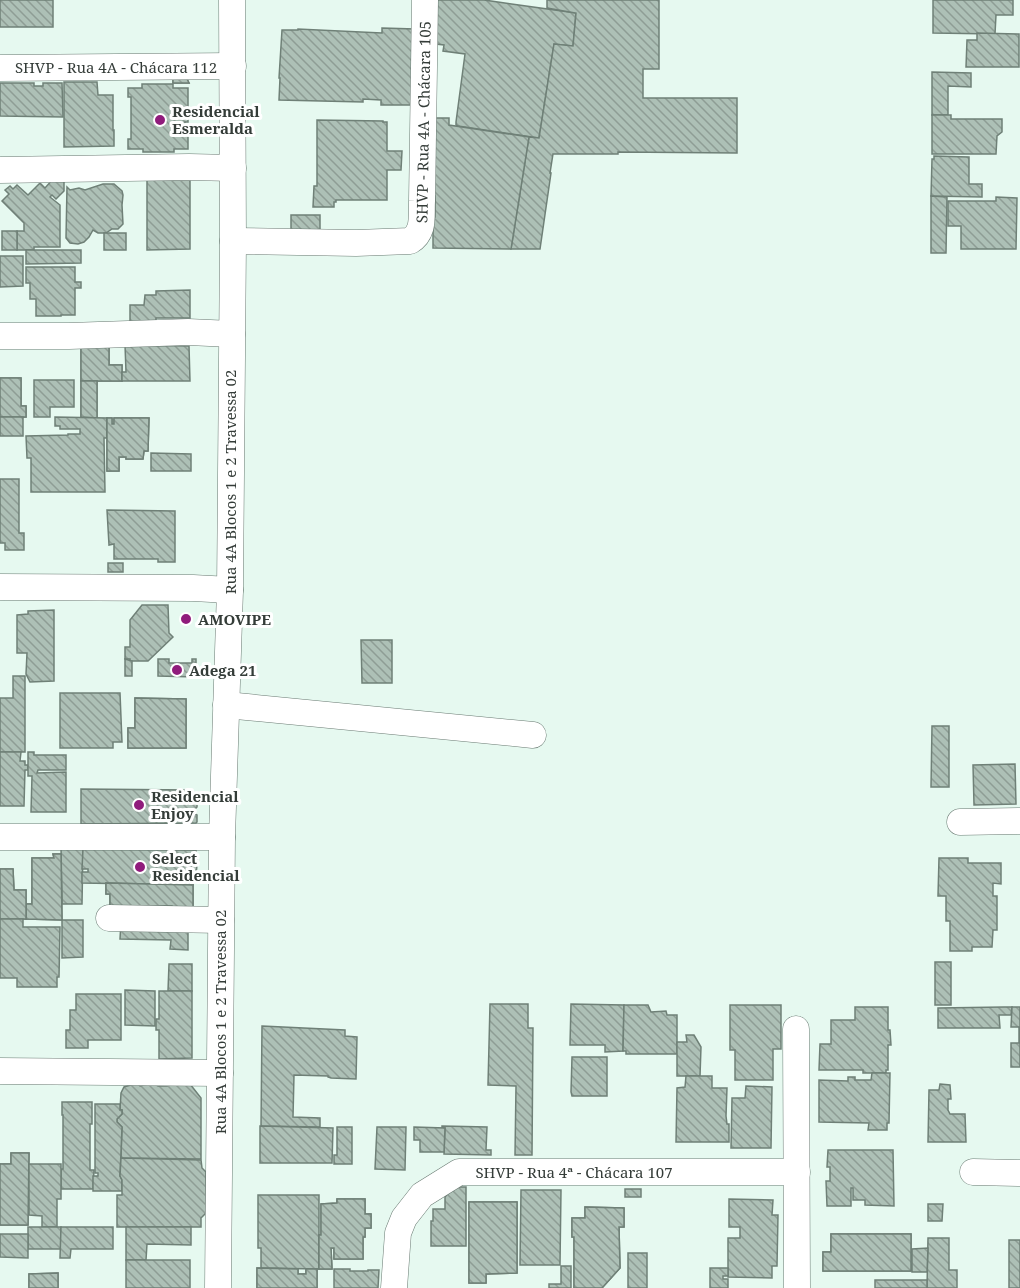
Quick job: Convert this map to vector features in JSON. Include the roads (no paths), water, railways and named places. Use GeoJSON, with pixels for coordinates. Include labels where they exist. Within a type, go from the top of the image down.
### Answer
{"type":"FeatureCollection","features":[{"type":"Feature","properties":{"kind":"street","name":"Rua 4A Blocos 1 e 2 Travessa 02"},"geometry":{"type":"LineString","coordinates":[[218,1288],[222,837],[230,590],[233,241],[232,0]]}},
{"type":"Feature","properties":{"kind":"street","name":"SHVP - Rua 4A - Chácara 105"},"geometry":{"type":"LineString","coordinates":[[233,241],[356,243],[411,241],[417,237],[421,231],[425,0]]}},
{"type":"Feature","properties":{"kind":"street","name":"SHVP - Rua 4A - Chácara 112"},"geometry":{"type":"LineString","coordinates":[[0,68],[233,66]]}},
{"type":"Feature","properties":{"kind":"street"},"geometry":{"type":"LineString","coordinates":[[0,170],[189,166],[233,168]]}},
{"type":"Feature","properties":{"kind":"street"},"geometry":{"type":"LineString","coordinates":[[0,336],[189,332],[232,334]]}},
{"type":"Feature","properties":{"kind":"street"},"geometry":{"type":"LineString","coordinates":[[0,587],[230,590]]}},
{"type":"Feature","properties":{"kind":"street"},"geometry":{"type":"LineString","coordinates":[[226,705],[533,735]]}},
{"type":"Feature","properties":{"kind":"street"},"geometry":{"type":"LineString","coordinates":[[960,822],[1020,821]]}},
{"type":"Feature","properties":{"kind":"street"},"geometry":{"type":"LineString","coordinates":[[0,837],[222,837]]}},
{"type":"Feature","properties":{"kind":"street"},"geometry":{"type":"LineString","coordinates":[[110,918],[221,920]]}},
{"type":"Feature","properties":{"kind":"street"},"geometry":{"type":"LineString","coordinates":[[796,1029],[797,1288]]}},
{"type":"Feature","properties":{"kind":"street"},"geometry":{"type":"LineString","coordinates":[[0,1071],[220,1073]]}},
{"type":"Feature","properties":{"kind":"street","name":"SHVP - Rua 4ª - Chácara 107"},"geometry":{"type":"LineString","coordinates":[[394,1288],[398,1233],[404,1218],[422,1195],[459,1172],[797,1172]]}},
{"type":"Feature","properties":{"kind":"street"},"geometry":{"type":"LineString","coordinates":[[973,1172],[1020,1173]]}},
{"type":"Feature","properties":{"kind":"place","name":"Residencial Esmeralda"},"geometry":{"type":"Point","coordinates":[160,120]}},
{"type":"Feature","properties":{"kind":"place","name":"AMOVIPE"},"geometry":{"type":"Point","coordinates":[186,619]}},
{"type":"Feature","properties":{"kind":"place","name":"Adega 21"},"geometry":{"type":"Point","coordinates":[177,670]}},
{"type":"Feature","properties":{"kind":"place","name":"Residencial Enjoy"},"geometry":{"type":"Point","coordinates":[139,805]}},
{"type":"Feature","properties":{"kind":"place","name":"Select Residencial"},"geometry":{"type":"Point","coordinates":[140,867]}}]}
